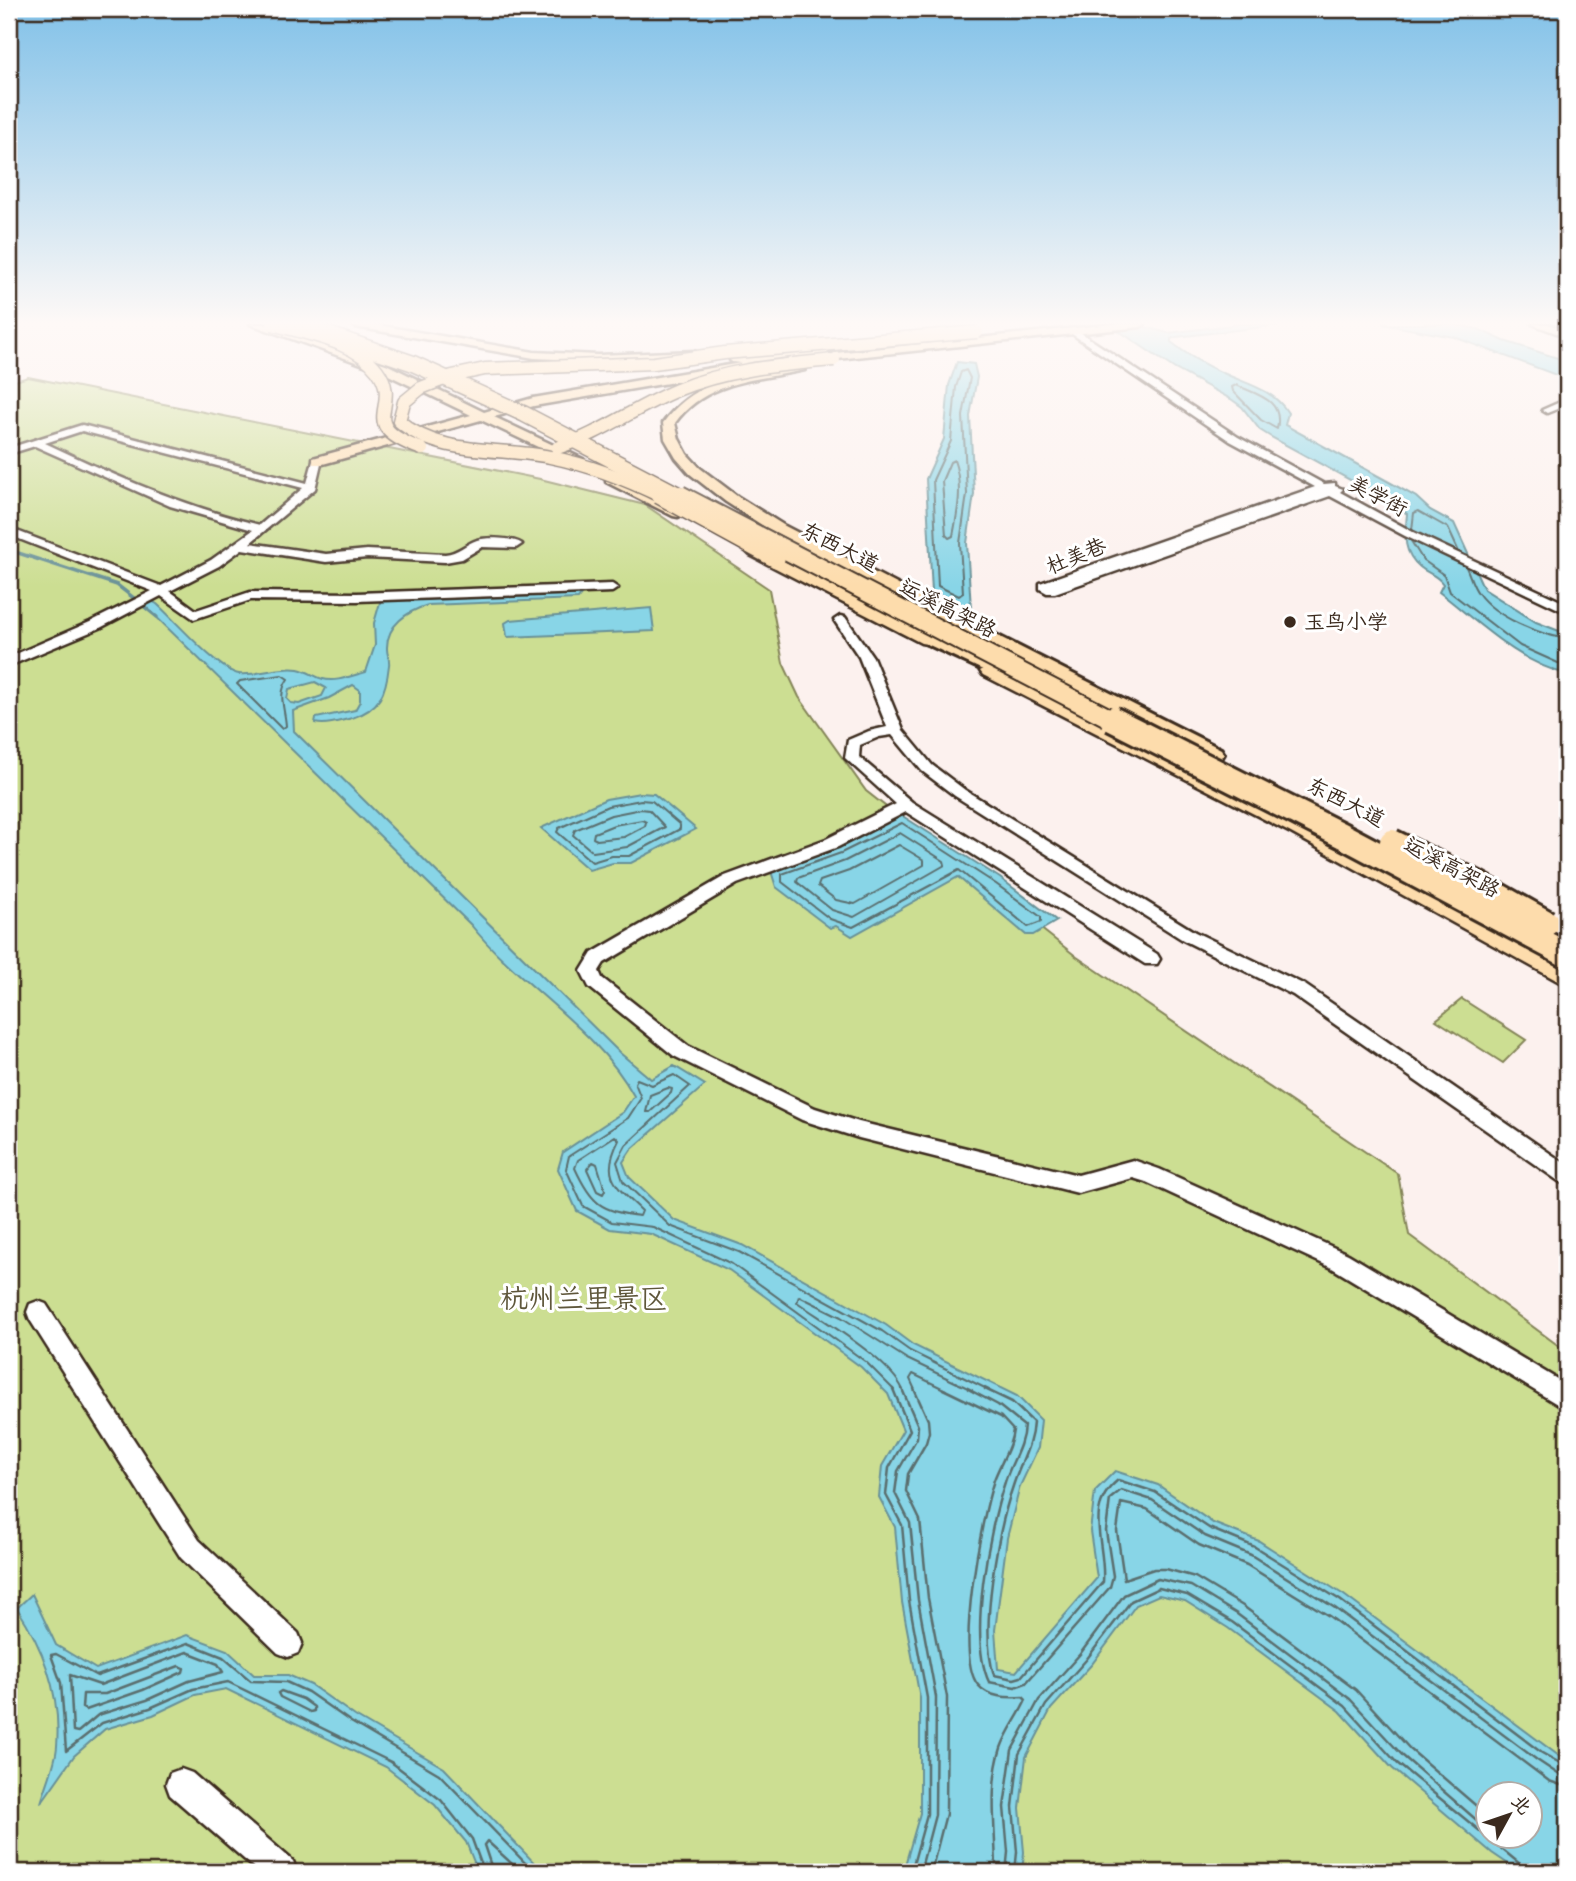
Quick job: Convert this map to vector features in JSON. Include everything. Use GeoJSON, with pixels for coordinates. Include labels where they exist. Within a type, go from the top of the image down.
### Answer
{"type":"FeatureCollection","features":[{"type":"Feature","properties":{"kind":"highway","name":"运溪高架路"},"geometry":{"type":"LineString","coordinates":[[519,412],[1207,759],[1476,883],[1567,934]]}},
{"type":"Feature","properties":{"kind":"highway","name":"运溪高架路"},"geometry":{"type":"LineString","coordinates":[[538,412],[1207,759],[1567,955]]}},
{"type":"Feature","properties":{"kind":"highway"},"geometry":{"type":"LineString","coordinates":[[935,610],[1207,759]]}},
{"type":"Feature","properties":{"kind":"highway"},"geometry":{"type":"LineString","coordinates":[[906,627],[1207,759]]}},
{"type":"Feature","properties":{"kind":"main road"},"geometry":{"type":"LineString","coordinates":[[383,412],[383,422],[389,437],[422,449],[467,456],[524,455],[572,443],[597,434],[636,412]]}},
{"type":"Feature","properties":{"kind":"main road"},"geometry":{"type":"LineString","coordinates":[[400,412],[399,421],[411,432],[434,440],[571,461],[622,477],[906,627]]}},
{"type":"Feature","properties":{"kind":"main road"},"geometry":{"type":"LineString","coordinates":[[313,456],[476,412],[1298,828],[1567,978]]}},
{"type":"Feature","properties":{"kind":"main road","name":"东西大道"},"geometry":{"type":"LineString","coordinates":[[527,412],[924,616],[1311,809],[1567,944]]}},
{"type":"Feature","properties":{"kind":"main road"},"geometry":{"type":"LineString","coordinates":[[675,412],[669,423],[668,433],[673,444],[697,471],[715,487],[783,531]]}},
{"type":"Feature","properties":{"kind":"main road"},"geometry":{"type":"LineString","coordinates":[[689,479],[935,610]]}},
{"type":"Feature","properties":{"kind":"street","name":"美学街"},"geometry":{"type":"LineString","coordinates":[[1195,412],[1234,439],[1330,488],[1567,600]]}},
{"type":"Feature","properties":{"kind":"street"},"geometry":{"type":"LineString","coordinates":[[9,451],[82,428],[311,487]]}},
{"type":"Feature","properties":{"kind":"street"},"geometry":{"type":"LineString","coordinates":[[35,442],[166,500],[214,518],[262,529]]}},
{"type":"Feature","properties":{"kind":"street"},"geometry":{"type":"LineString","coordinates":[[9,662],[95,625],[215,563],[262,529],[311,487],[313,456]]}},
{"type":"Feature","properties":{"kind":"street","name":"美学街"},"geometry":{"type":"LineString","coordinates":[[1330,488],[1409,534],[1567,609]]}},
{"type":"Feature","properties":{"kind":"street","name":"杜美巷"},"geometry":{"type":"LineString","coordinates":[[1330,488],[1051,590],[1044,586],[1330,488]]}},
{"type":"Feature","properties":{"kind":"street"},"geometry":{"type":"LineString","coordinates":[[9,531],[101,569],[161,590],[194,615],[250,596],[357,597],[612,588]]}},
{"type":"Feature","properties":{"kind":"street"},"geometry":{"type":"LineString","coordinates":[[241,545],[326,558],[367,554],[445,558],[458,556],[480,543],[516,544]]}},
{"type":"Feature","properties":{"kind":"street"},"geometry":{"type":"LineString","coordinates":[[840,620],[866,657],[896,731],[927,768],[960,793],[1189,936],[1299,990],[1567,1176]]}},
{"type":"Feature","properties":{"kind":"street"},"geometry":{"type":"LineString","coordinates":[[896,731],[885,730],[853,743],[852,758],[907,805],[1151,959]]}},
{"type":"Feature","properties":{"kind":"street"},"geometry":{"type":"LineString","coordinates":[[907,805],[832,844],[731,880],[598,958],[590,971],[595,982],[681,1051],[809,1114],[859,1130],[1078,1184],[1133,1170],[1152,1175],[1340,1261],[1567,1398]]}},
{"type":"Feature","properties":{"kind":"street"},"geometry":{"type":"LineString","coordinates":[[38,1312],[190,1549],[288,1643]]}},
{"type":"Feature","properties":{"kind":"street"},"geometry":{"type":"LineString","coordinates":[[181,1784],[282,1872]]}},
{"type":"Feature","properties":{"kind":"green space","name":"杭州兰里景区"},"geometry":{"type":"Polygon","coordinates":[[[9,412],[203,412],[540,479],[645,505],[769,589],[783,663],[799,697],[866,791],[1077,957],[1398,1174],[1409,1235],[1567,1352],[1567,1872],[9,1872],[9,412]]]}},
{"type":"Feature","properties":{"kind":"green space"},"geometry":{"type":"Polygon","coordinates":[[[1462,999],[1526,1040],[1503,1063],[1436,1020],[1462,999]]]}},
{"type":"Feature","properties":{"kind":"water"},"geometry":{"type":"Polygon","coordinates":[[[947,412],[971,412],[974,494],[967,543],[971,609],[932,592],[926,479],[944,439],[947,412]]]}},
{"type":"Feature","properties":{"kind":"water"},"geometry":{"type":"Polygon","coordinates":[[[1246,412],[1287,412],[1285,425],[1416,497],[1430,510],[1454,523],[1484,589],[1536,622],[1567,634],[1567,674],[1549,669],[1516,651],[1439,592],[1443,584],[1420,567],[1407,549],[1407,514],[1398,506],[1260,430],[1246,412]]]}},
{"type":"Feature","properties":{"kind":"water"},"geometry":{"type":"Polygon","coordinates":[[[581,595],[578,599],[428,605],[413,611],[400,620],[390,633],[386,684],[375,705],[352,718],[329,724],[315,723],[316,718],[355,710],[360,701],[360,690],[353,685],[329,698],[293,711],[294,731],[620,1053],[651,1079],[674,1066],[705,1085],[631,1150],[623,1162],[629,1177],[674,1220],[742,1245],[886,1325],[913,1345],[1017,1396],[1041,1420],[1038,1448],[1020,1486],[1007,1538],[995,1630],[998,1669],[1016,1672],[1097,1578],[1090,1531],[1095,1491],[1115,1471],[1158,1485],[1213,1523],[1259,1541],[1344,1595],[1567,1762],[1567,1872],[1520,1872],[1488,1850],[1544,1850],[1544,1780],[1474,1780],[1474,1838],[1392,1768],[1340,1711],[1228,1628],[1185,1601],[1159,1595],[1136,1605],[1092,1664],[1051,1709],[1026,1757],[1020,1808],[1024,1852],[1022,1872],[903,1872],[920,1813],[920,1698],[902,1602],[895,1527],[879,1497],[882,1466],[903,1430],[888,1394],[861,1367],[729,1270],[651,1234],[610,1229],[577,1211],[558,1169],[563,1152],[623,1112],[634,1096],[618,1072],[579,1028],[490,947],[471,925],[142,603],[148,599],[157,604],[209,655],[239,674],[298,669],[333,680],[366,672],[375,645],[374,623],[381,599],[581,595]],[[315,682],[289,689],[287,699],[291,703],[299,704],[322,696],[326,688],[315,682]]]}},
{"type":"Feature","properties":{"kind":"water"},"geometry":{"type":"Polygon","coordinates":[[[651,608],[654,631],[507,637],[505,623],[510,620],[651,608]]]}},
{"type":"Feature","properties":{"kind":"water"},"geometry":{"type":"Polygon","coordinates":[[[640,793],[654,794],[696,829],[631,863],[613,863],[589,870],[541,828],[606,799],[640,793]]]}},
{"type":"Feature","properties":{"kind":"water"},"geometry":{"type":"Polygon","coordinates":[[[901,815],[1000,878],[1057,921],[1033,935],[1026,935],[958,877],[852,936],[836,926],[830,928],[776,887],[771,871],[838,847],[901,815]]]}},
{"type":"Feature","properties":{"kind":"water"},"geometry":{"type":"Polygon","coordinates":[[[32,1594],[56,1645],[96,1669],[187,1635],[227,1650],[254,1675],[288,1675],[311,1685],[355,1716],[444,1768],[543,1872],[478,1872],[466,1842],[435,1805],[386,1767],[226,1689],[195,1695],[153,1715],[105,1729],[74,1756],[41,1803],[55,1760],[58,1727],[49,1673],[43,1656],[17,1608],[32,1594]]]}},
{"type":"Feature","properties":{"kind":"waterway"},"geometry":{"type":"LineString","coordinates":[[9,550],[117,585],[135,599]]}},
{"type":"Feature","properties":{"kind":"waterway"},"geometry":{"type":"LineString","coordinates":[[142,605],[157,617]]}},
{"type":"Feature","properties":{"kind":"place","name":"玉鸟小学"},"geometry":{"type":"Point","coordinates":[1290,622]}}]}
